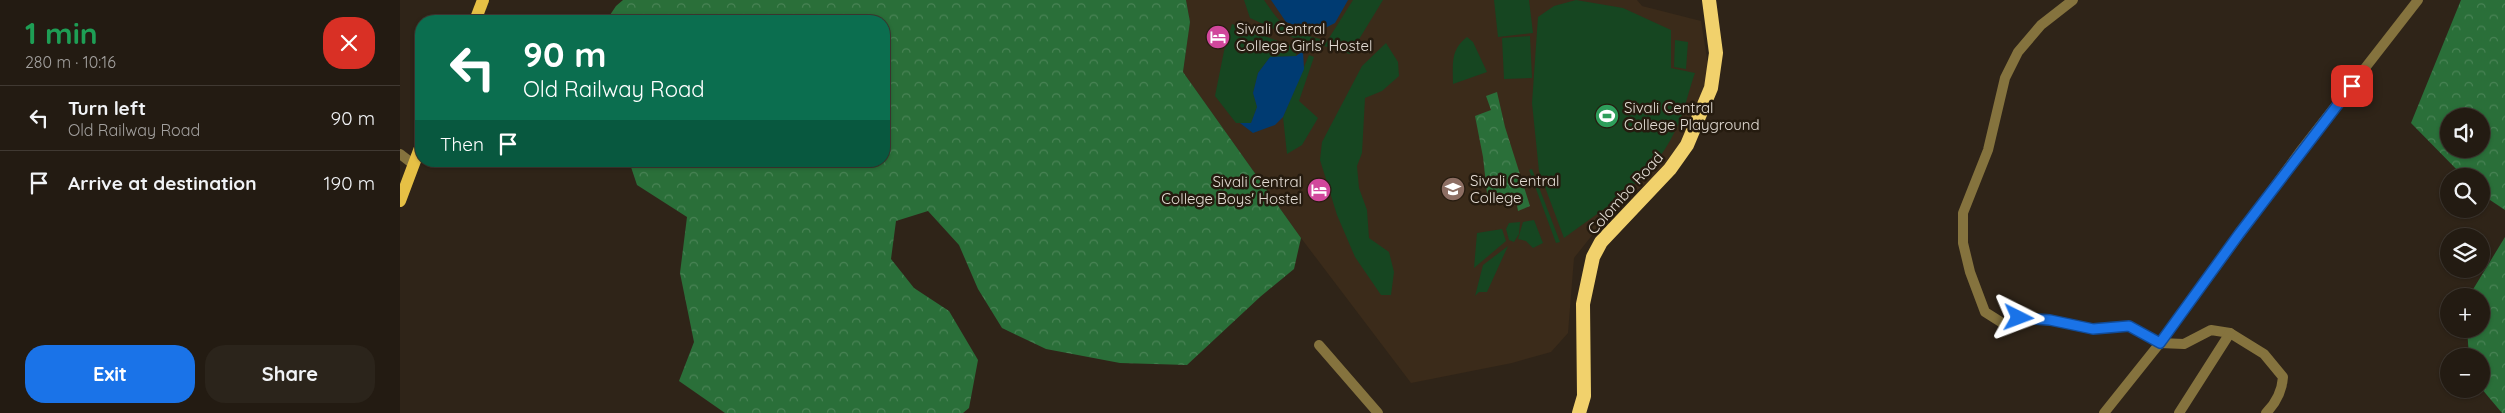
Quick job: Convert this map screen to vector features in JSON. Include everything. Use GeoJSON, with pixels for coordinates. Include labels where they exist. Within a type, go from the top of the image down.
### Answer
{"type":"FeatureCollection","features":[{"type":"Feature","properties":{"kind":"highway","name":"Colombo Road"},"geometry":{"type":"LineString","coordinates":[[1579,413],[1584,396],[1583,304],[1593,257],[1601,242],[1670,169],[1687,145],[1711,88],[1716,53],[1709,0]]}},
{"type":"Feature","properties":{"kind":"main road"},"geometry":{"type":"LineString","coordinates":[[477,15],[483,0]]}},
{"type":"Feature","properties":{"kind":"main road"},"geometry":{"type":"LineString","coordinates":[[400,201],[415,159]]}},
{"type":"Feature","properties":{"kind":"street"},"geometry":{"type":"LineString","coordinates":[[2073,0],[2041,24],[2018,52],[2005,78],[1988,150],[1963,213],[1963,243],[1970,272],[1985,312],[2004,324],[2019,318],[2050,320],[2093,329],[2129,326],[2160,343],[2184,344],[2211,330],[2230,333],[2264,354],[2283,376],[2282,387],[2273,406],[2266,413]]}},
{"type":"Feature","properties":{"kind":"street"},"geometry":{"type":"LineString","coordinates":[[2104,413],[2160,343],[2302,149],[2418,0]]}},
{"type":"Feature","properties":{"kind":"street"},"geometry":{"type":"LineString","coordinates":[[400,154],[413,164]]}},
{"type":"Feature","properties":{"kind":"street"},"geometry":{"type":"LineString","coordinates":[[2179,413],[2230,333]]}},
{"type":"Feature","properties":{"kind":"street"},"geometry":{"type":"LineString","coordinates":[[1319,345],[1378,413]]}},
{"type":"Feature","properties":{"kind":"shaded area","name":"Sivali Central College"},"geometry":{"type":"Polygon","coordinates":[[[1186,0],[1637,0],[1642,6],[1701,21],[1709,71],[1695,116],[1682,142],[1660,174],[1617,204],[1574,258],[1568,333],[1551,352],[1512,363],[1411,383],[1301,238],[1183,72],[1190,22],[1186,0]]]}},
{"type":"Feature","properties":{"kind":"green space"},"geometry":{"type":"Polygon","coordinates":[[[623,0],[1186,0],[1190,22],[1183,72],[1301,238],[1294,269],[1260,297],[1187,365],[1120,363],[1046,349],[1002,328],[978,289],[959,245],[928,211],[896,221],[891,259],[914,288],[949,311],[978,360],[969,408],[963,413],[725,413],[679,381],[694,342],[680,273],[687,217],[637,185],[631,167],[890,167],[890,15],[610,15],[623,0]]]}},
{"type":"Feature","properties":{"kind":"green space"},"geometry":{"type":"Polygon","coordinates":[[[1244,0],[1264,0],[1282,23],[1300,33],[1320,39],[1319,46],[1298,40],[1250,18],[1244,0]]]}},
{"type":"Feature","properties":{"kind":"green space"},"geometry":{"type":"Polygon","coordinates":[[[1353,0],[1383,0],[1350,54],[1324,46],[1353,0]]]}},
{"type":"Feature","properties":{"kind":"green space"},"geometry":{"type":"Polygon","coordinates":[[[1494,0],[1529,0],[1533,33],[1498,37],[1494,0]]]}},
{"type":"Feature","properties":{"kind":"green space","name":"Sivali Central College Playground"},"geometry":{"type":"Polygon","coordinates":[[[1576,0],[1623,8],[1671,30],[1671,68],[1695,73],[1678,124],[1654,164],[1627,191],[1564,238],[1539,171],[1532,103],[1538,17],[1554,6],[1576,0]]]}},
{"type":"Feature","properties":{"kind":"green space"},"geometry":{"type":"Polygon","coordinates":[[[2461,0],[2505,0],[2505,210],[2490,200],[2490,168],[2455,168],[2445,158],[2490,158],[2490,108],[2440,108],[2440,153],[2411,123],[2461,0]]]}},
{"type":"Feature","properties":{"kind":"green space"},"geometry":{"type":"Polygon","coordinates":[[[1232,24],[1297,48],[1296,56],[1270,57],[1258,73],[1253,93],[1257,107],[1251,123],[1236,123],[1215,96],[1224,51],[1232,24]]]}},
{"type":"Feature","properties":{"kind":"green space"},"geometry":{"type":"Polygon","coordinates":[[[1530,36],[1532,78],[1504,79],[1502,38],[1530,36]]]}},
{"type":"Feature","properties":{"kind":"green space"},"geometry":{"type":"Polygon","coordinates":[[[1467,37],[1473,42],[1487,72],[1453,84],[1455,52],[1467,37]]]}},
{"type":"Feature","properties":{"kind":"green space"},"geometry":{"type":"Polygon","coordinates":[[[1675,40],[1688,42],[1686,69],[1674,67],[1675,40]]]}},
{"type":"Feature","properties":{"kind":"green space"},"geometry":{"type":"Polygon","coordinates":[[[1386,43],[1398,62],[1399,76],[1382,91],[1365,98],[1362,153],[1357,166],[1359,188],[1367,210],[1369,238],[1389,252],[1394,272],[1391,295],[1381,295],[1355,257],[1337,215],[1320,160],[1322,142],[1362,66],[1386,43]]]}},
{"type":"Feature","properties":{"kind":"green space"},"geometry":{"type":"Polygon","coordinates":[[[1309,55],[1314,57],[1299,101],[1318,118],[1302,145],[1287,154],[1283,117],[1309,55]]]}},
{"type":"Feature","properties":{"kind":"green space"},"geometry":{"type":"Polygon","coordinates":[[[1497,92],[1505,127],[1530,206],[1518,211],[1516,200],[1488,202],[1483,157],[1475,116],[1491,110],[1486,96],[1497,92]]]}},
{"type":"Feature","properties":{"kind":"green space"},"geometry":{"type":"Polygon","coordinates":[[[1532,169],[1560,242],[1556,243],[1529,170],[1532,169]]]}},
{"type":"Feature","properties":{"kind":"green space"},"geometry":{"type":"Polygon","coordinates":[[[1534,220],[1543,243],[1533,248],[1526,241],[1518,239],[1523,222],[1534,220]]]}},
{"type":"Feature","properties":{"kind":"green space"},"geometry":{"type":"Polygon","coordinates":[[[1520,222],[1519,234],[1514,242],[1509,240],[1506,229],[1509,223],[1520,222]]]}},
{"type":"Feature","properties":{"kind":"green space"},"geometry":{"type":"Polygon","coordinates":[[[1502,229],[1506,241],[1474,268],[1477,233],[1502,229]]]}},
{"type":"Feature","properties":{"kind":"green space"},"geometry":{"type":"Polygon","coordinates":[[[2505,237],[2505,413],[2502,413],[2489,398],[2490,348],[2468,348],[2468,338],[2490,338],[2490,288],[2474,288],[2480,278],[2490,278],[2490,262],[2505,237]]]}},
{"type":"Feature","properties":{"kind":"green space"},"geometry":{"type":"Polygon","coordinates":[[[1508,246],[1487,292],[1479,292],[1475,296],[1483,265],[1508,246]]]}},
{"type":"Feature","properties":{"kind":"water"},"geometry":{"type":"Polygon","coordinates":[[[1271,0],[1348,0],[1335,23],[1315,33],[1286,22],[1271,0]]]}},
{"type":"Feature","properties":{"kind":"water"},"geometry":{"type":"Polygon","coordinates":[[[1303,51],[1304,69],[1283,117],[1275,125],[1253,133],[1240,123],[1251,123],[1257,107],[1253,93],[1258,73],[1270,57],[1296,56],[1303,51]]]}},
{"type":"Feature","properties":{"kind":"place","name":"Sivali Central College Girls' Hostel"},"geometry":{"type":"Point","coordinates":[1218,37]}},
{"type":"Feature","properties":{"kind":"place","name":"Sivali Central College Playground"},"geometry":{"type":"Point","coordinates":[1607,116]}},
{"type":"Feature","properties":{"kind":"place","name":"Sivali Central College"},"geometry":{"type":"Point","coordinates":[1453,189]}},
{"type":"Feature","properties":{"kind":"place","name":"Sivali Central College Boys' Hostel"},"geometry":{"type":"Point","coordinates":[1319,190]}},
{"type":"Feature","properties":{"kind":"route"},"geometry":{"type":"LineString","coordinates":[[2019,318],[2050,320],[2093,329],[2129,326],[2160,343],[2302,149],[2352,86]]}}]}
